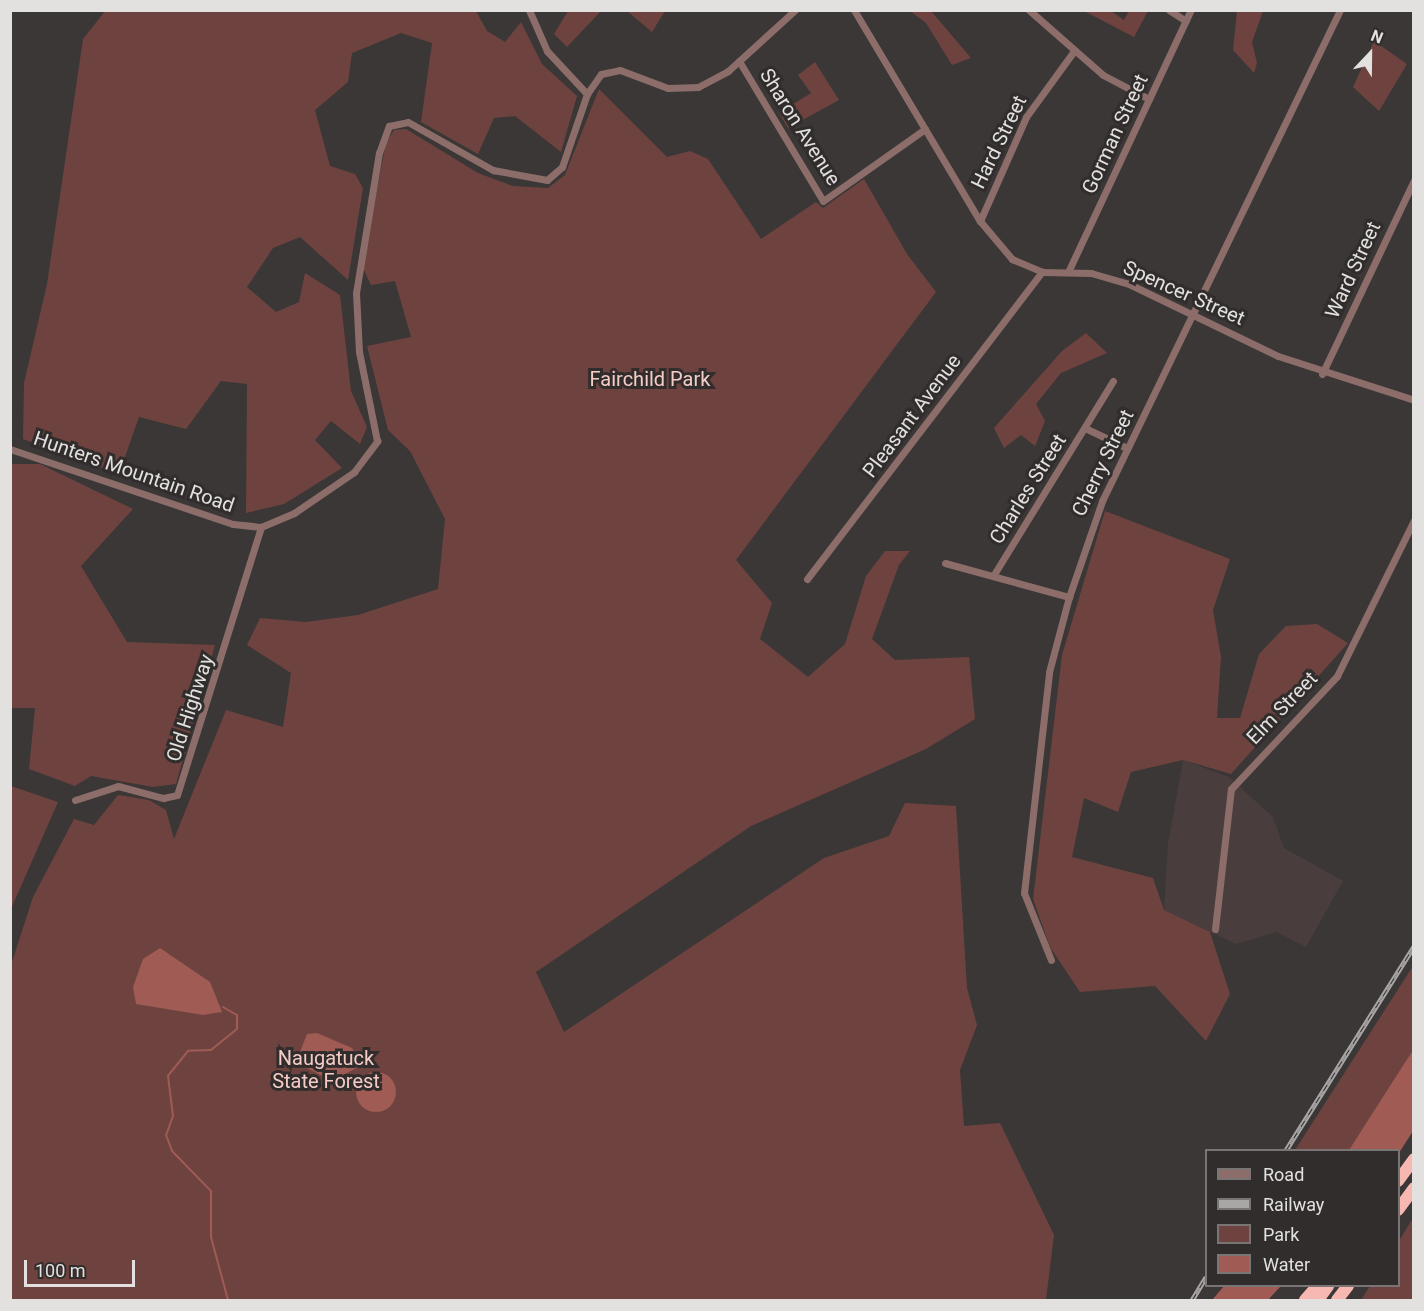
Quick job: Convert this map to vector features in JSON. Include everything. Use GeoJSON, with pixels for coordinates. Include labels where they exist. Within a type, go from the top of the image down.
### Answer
{"type":"FeatureCollection","features":[{"type":"Feature","properties":{"kind":"highway"},"geometry":{"type":"LineString","coordinates":[[1400,1178],[1413,1159]]}},
{"type":"Feature","properties":{"kind":"highway"},"geometry":{"type":"LineString","coordinates":[[1400,1207],[1413,1188]]}},
{"type":"Feature","properties":{"kind":"highway"},"geometry":{"type":"LineString","coordinates":[[1305,1300],[1316,1287]]}},
{"type":"Feature","properties":{"kind":"highway"},"geometry":{"type":"LineString","coordinates":[[1318,1300],[1327,1287]]}},
{"type":"Feature","properties":{"kind":"highway"},"geometry":{"type":"LineString","coordinates":[[1337,1300],[1347,1287]]}},
{"type":"Feature","properties":{"kind":"street"},"geometry":{"type":"LineString","coordinates":[[529,10],[547,51],[587,94]]}},
{"type":"Feature","properties":{"kind":"street"},"geometry":{"type":"LineString","coordinates":[[261,527],[338,485],[375,446],[378,426],[359,352],[356,293],[379,153],[389,126],[408,122],[484,166],[542,181],[562,167],[587,94],[611,70],[689,89],[717,79],[795,10]]}},
{"type":"Feature","properties":{"kind":"street","name":"Spencer Street"},"geometry":{"type":"LineString","coordinates":[[854,10],[980,222],[1012,259],[1042,272],[1068,272],[1129,284],[1322,374],[1413,400]]}},
{"type":"Feature","properties":{"kind":"street"},"geometry":{"type":"LineString","coordinates":[[1029,10],[1103,75],[1149,99]]}},
{"type":"Feature","properties":{"kind":"street"},"geometry":{"type":"LineString","coordinates":[[1169,10],[1186,21]]}},
{"type":"Feature","properties":{"kind":"street","name":"Gorman Street"},"geometry":{"type":"LineString","coordinates":[[1068,272],[1191,10]]}},
{"type":"Feature","properties":{"kind":"street","name":"Cherry Street"},"geometry":{"type":"LineString","coordinates":[[1051,960],[1024,893],[1049,672],[1088,533],[1127,448],[1196,314],[1340,10]]}},
{"type":"Feature","properties":{"kind":"street","name":"Hard Street"},"geometry":{"type":"LineString","coordinates":[[980,222],[1026,117],[1074,51]]}},
{"type":"Feature","properties":{"kind":"street","name":"Sharon Avenue"},"geometry":{"type":"LineString","coordinates":[[739,61],[824,201],[925,129]]}},
{"type":"Feature","properties":{"kind":"street","name":"Ward Street"},"geometry":{"type":"LineString","coordinates":[[1322,374],[1413,180]]}},
{"type":"Feature","properties":{"kind":"street","name":"Pleasant Avenue"},"geometry":{"type":"LineString","coordinates":[[807,579],[1042,272]]}},
{"type":"Feature","properties":{"kind":"street"},"geometry":{"type":"LineString","coordinates":[[1086,428],[1113,381]]}},
{"type":"Feature","properties":{"kind":"street","name":"Charles Street"},"geometry":{"type":"LineString","coordinates":[[993,576],[1086,428],[1127,448]]}},
{"type":"Feature","properties":{"kind":"street","name":"Hunters Mountain Road"},"geometry":{"type":"LineString","coordinates":[[10,449],[207,516],[261,527]]}},
{"type":"Feature","properties":{"kind":"street","name":"Elm Street"},"geometry":{"type":"LineString","coordinates":[[1215,929],[1231,789],[1337,676],[1413,520]]}},
{"type":"Feature","properties":{"kind":"street","name":"Old Highway"},"geometry":{"type":"LineString","coordinates":[[75,800],[118,786],[163,798],[177,795],[261,527]]}},
{"type":"Feature","properties":{"kind":"street"},"geometry":{"type":"LineString","coordinates":[[945,563],[1069,597]]}},
{"type":"Feature","properties":{"kind":"shaded area"},"geometry":{"type":"Polygon","coordinates":[[[1183,760],[1229,777],[1273,817],[1284,848],[1343,881],[1306,947],[1276,932],[1236,944],[1164,910],[1168,844],[1183,760]]]}},
{"type":"Feature","properties":{"kind":"green space"},"geometry":{"type":"Polygon","coordinates":[[[106,10],[476,11],[487,31],[505,42],[521,22],[542,64],[577,96],[561,152],[515,116],[494,118],[478,154],[421,122],[432,43],[401,33],[352,53],[348,82],[315,110],[330,166],[355,174],[363,188],[348,280],[300,237],[273,248],[247,287],[276,312],[299,302],[305,273],[340,295],[351,391],[367,427],[360,444],[331,421],[315,440],[342,468],[284,504],[246,513],[247,384],[221,381],[186,429],[139,417],[119,474],[23,439],[24,383],[47,284],[83,39],[106,10]]]}},
{"type":"Feature","properties":{"kind":"green space"},"geometry":{"type":"Polygon","coordinates":[[[568,11],[601,11],[567,47],[554,34],[568,11]]]}},
{"type":"Feature","properties":{"kind":"green space"},"geometry":{"type":"Polygon","coordinates":[[[627,11],[665,11],[652,32],[627,11]]]}},
{"type":"Feature","properties":{"kind":"green space"},"geometry":{"type":"Polygon","coordinates":[[[910,11],[931,11],[971,58],[952,65],[926,23],[910,11]]]}},
{"type":"Feature","properties":{"kind":"green space"},"geometry":{"type":"Polygon","coordinates":[[[1084,11],[1111,11],[1124,20],[1129,11],[1148,11],[1134,37],[1084,11]]]}},
{"type":"Feature","properties":{"kind":"green space"},"geometry":{"type":"Polygon","coordinates":[[[1237,11],[1263,11],[1252,42],[1257,63],[1254,73],[1233,50],[1237,11]]]}},
{"type":"Feature","properties":{"kind":"green space"},"geometry":{"type":"Polygon","coordinates":[[[1374,41],[1407,64],[1379,111],[1353,87],[1374,41]]]}},
{"type":"Feature","properties":{"kind":"green space"},"geometry":{"type":"Polygon","coordinates":[[[815,62],[839,100],[788,128],[779,113],[811,93],[798,75],[815,62]]]}},
{"type":"Feature","properties":{"kind":"green space"},"geometry":{"type":"Polygon","coordinates":[[[599,89],[667,157],[690,151],[708,159],[761,239],[816,202],[823,208],[864,179],[907,254],[936,292],[736,560],[772,603],[760,639],[808,677],[845,644],[866,576],[885,551],[910,551],[899,565],[872,639],[895,660],[969,657],[975,719],[926,749],[751,826],[536,972],[564,1032],[824,858],[889,836],[905,803],[956,806],[967,988],[977,1025],[960,1070],[964,1126],[1000,1123],[1054,1235],[1046,1300],[11,1300],[11,965],[33,897],[74,819],[94,825],[118,795],[149,800],[166,810],[174,839],[226,710],[283,727],[291,673],[247,645],[260,618],[306,622],[358,615],[438,589],[445,519],[410,451],[388,430],[367,346],[411,337],[395,281],[371,285],[362,266],[386,143],[394,130],[406,129],[478,173],[513,186],[548,188],[565,175],[599,89]]]}},
{"type":"Feature","properties":{"kind":"green space"},"geometry":{"type":"Polygon","coordinates":[[[1086,333],[1107,353],[1061,373],[1036,404],[1045,421],[1035,446],[1021,435],[1004,448],[994,428],[1062,351],[1086,333]]]}},
{"type":"Feature","properties":{"kind":"green space"},"geometry":{"type":"Polygon","coordinates":[[[11,464],[40,464],[133,509],[81,566],[127,642],[215,645],[176,784],[153,787],[91,776],[75,786],[29,769],[35,708],[11,708],[11,464]]]}},
{"type":"Feature","properties":{"kind":"green space"},"geometry":{"type":"Polygon","coordinates":[[[1105,511],[1230,559],[1213,610],[1221,657],[1217,718],[1240,718],[1259,654],[1286,626],[1317,624],[1348,643],[1231,774],[1183,760],[1131,772],[1118,812],[1084,798],[1072,857],[1153,878],[1164,910],[1210,932],[1230,994],[1206,1041],[1155,986],[1080,992],[1050,947],[1033,899],[1062,655],[1105,511]]]}},
{"type":"Feature","properties":{"kind":"green space"},"geometry":{"type":"Polygon","coordinates":[[[10,786],[58,802],[11,909],[10,786]]]}},
{"type":"Feature","properties":{"kind":"green space"},"geometry":{"type":"Polygon","coordinates":[[[1413,966],[1413,1050],[1369,1125],[1350,1149],[1296,1149],[1413,966]]]}},
{"type":"Feature","properties":{"kind":"green space"},"geometry":{"type":"Polygon","coordinates":[[[1413,1218],[1413,1300],[1361,1300],[1369,1287],[1400,1287],[1400,1239],[1413,1218]]]}},
{"type":"Feature","properties":{"kind":"water"},"geometry":{"type":"Polygon","coordinates":[[[160,948],[210,982],[222,1012],[203,1015],[136,1004],[133,987],[143,959],[160,948]]]}},
{"type":"Feature","properties":{"kind":"water"},"geometry":{"type":"Polygon","coordinates":[[[317,1033],[352,1048],[362,1065],[332,1081],[307,1068],[300,1052],[307,1034],[317,1033]]]}},
{"type":"Feature","properties":{"kind":"water"},"geometry":{"type":"Polygon","coordinates":[[[1413,1050],[1413,1131],[1400,1151],[1400,1149],[1350,1149],[1413,1050]]]}},
{"type":"Feature","properties":{"kind":"water"},"geometry":{"type":"Polygon","coordinates":[[[376,1072],[384,1073],[390,1078],[395,1084],[395,1100],[390,1106],[384,1111],[376,1112],[368,1111],[362,1106],[357,1100],[356,1092],[357,1084],[362,1078],[368,1073],[376,1072]]]}},
{"type":"Feature","properties":{"kind":"water"},"geometry":{"type":"Polygon","coordinates":[[[1223,1287],[1280,1287],[1268,1300],[1212,1300],[1223,1287]]]}},
{"type":"Feature","properties":{"kind":"waterway"},"geometry":{"type":"LineString","coordinates":[[223,1007],[237,1015],[237,1029],[211,1050],[188,1051],[168,1076],[173,1116],[166,1135],[172,1151],[211,1191],[211,1237],[228,1300]]}},
{"type":"Feature","properties":{"kind":"railway"},"geometry":{"type":"LineString","coordinates":[[1287,1149],[1414,946]]}},
{"type":"Feature","properties":{"kind":"railway"},"geometry":{"type":"LineString","coordinates":[[1192,1300],[1205,1279]]}},
{"type":"Feature","properties":{"kind":"park label","name":"Fairchild Park"},"geometry":{"type":"Point","coordinates":[650,379]}},
{"type":"Feature","properties":{"kind":"park label","name":"Naugatuck State Forest"},"geometry":{"type":"Point","coordinates":[326,1070]}}]}
